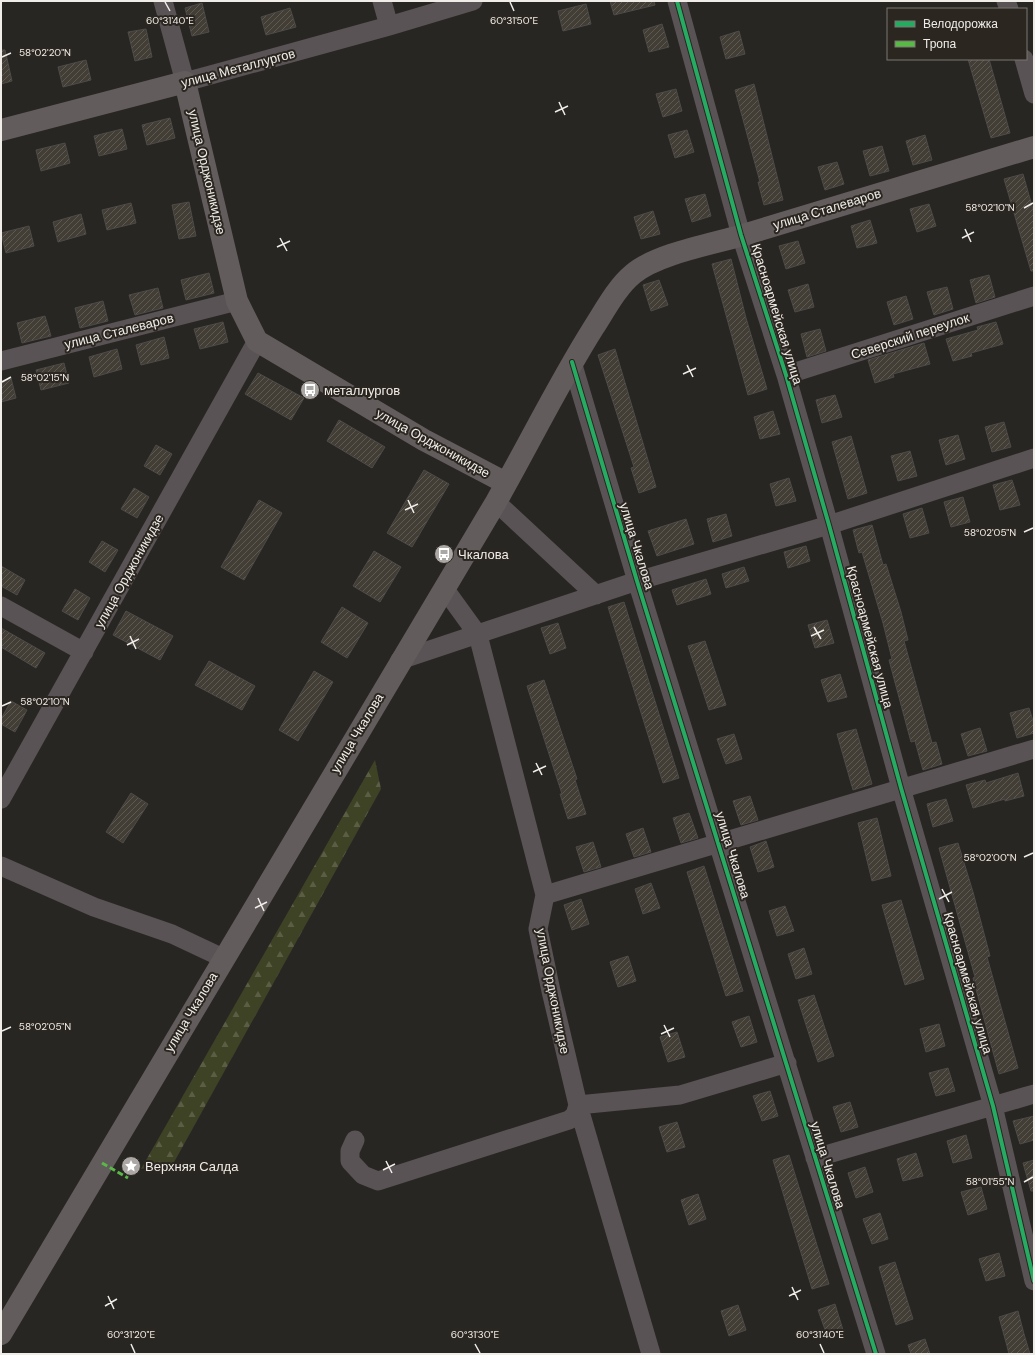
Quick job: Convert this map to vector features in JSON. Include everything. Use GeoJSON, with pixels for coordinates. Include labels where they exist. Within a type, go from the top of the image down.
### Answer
{"type":"FeatureCollection","features":[{"type":"Feature","properties":{"kind":"main road","name":"улица Металлургов"},"geometry":{"type":"LineString","coordinates":[[1,130],[185,82]]}},
{"type":"Feature","properties":{"kind":"main road","name":"улица Орджоникидзе"},"geometry":{"type":"LineString","coordinates":[[185,82],[237,301],[257,341],[424,440],[506,483]]}},
{"type":"Feature","properties":{"kind":"main road","name":"улица Сталеваров"},"geometry":{"type":"LineString","coordinates":[[572,362],[606,308],[633,274],[646,266],[679,252],[741,235],[1034,147]]}},
{"type":"Feature","properties":{"kind":"main road","name":"улица Чкалова"},"geometry":{"type":"LineString","coordinates":[[1,1334],[159,1065],[400,660],[496,502],[572,362]]}},
{"type":"Feature","properties":{"kind":"street","name":"улица Орджоникидзе"},"geometry":{"type":"LineString","coordinates":[[163,1],[185,82]]}},
{"type":"Feature","properties":{"kind":"street"},"geometry":{"type":"LineString","coordinates":[[382,1],[389,26]]}},
{"type":"Feature","properties":{"kind":"street","name":"улица Металлургов"},"geometry":{"type":"LineString","coordinates":[[185,82],[389,26],[473,1]]}},
{"type":"Feature","properties":{"kind":"street","name":"Красноармейская улица"},"geometry":{"type":"LineString","coordinates":[[677,1],[741,235],[786,375],[901,788],[993,1106],[1034,1281]]}},
{"type":"Feature","properties":{"kind":"street"},"geometry":{"type":"LineString","coordinates":[[1024,60],[1034,94]]}},
{"type":"Feature","properties":{"kind":"street","name":"Северский переулок"},"geometry":{"type":"LineString","coordinates":[[786,375],[1034,296]]}},
{"type":"Feature","properties":{"kind":"street","name":"улица Сталеваров"},"geometry":{"type":"LineString","coordinates":[[1,361],[237,301]]}},
{"type":"Feature","properties":{"kind":"street","name":"улица Орджоникидзе"},"geometry":{"type":"LineString","coordinates":[[1,799],[257,341]]}},
{"type":"Feature","properties":{"kind":"street","name":"улица Чкалова"},"geometry":{"type":"LineString","coordinates":[[572,362],[637,581],[720,844],[876,1354]]}},
{"type":"Feature","properties":{"kind":"street"},"geometry":{"type":"LineString","coordinates":[[400,660],[637,581],[829,525],[1034,458]]}},
{"type":"Feature","properties":{"kind":"street"},"geometry":{"type":"LineString","coordinates":[[496,502],[596,595]]}},
{"type":"Feature","properties":{"kind":"street","name":"улица Орджоникидзе"},"geometry":{"type":"LineString","coordinates":[[444,588],[478,635],[545,895],[538,929],[578,1106],[651,1354]]}},
{"type":"Feature","properties":{"kind":"street"},"geometry":{"type":"LineString","coordinates":[[1,606],[84,652]]}},
{"type":"Feature","properties":{"kind":"street"},"geometry":{"type":"LineString","coordinates":[[545,895],[1034,749]]}},
{"type":"Feature","properties":{"kind":"street"},"geometry":{"type":"LineString","coordinates":[[1,866],[94,907],[172,934],[223,958]]}},
{"type":"Feature","properties":{"kind":"street"},"geometry":{"type":"LineString","coordinates":[[354,1140],[350,1151],[350,1161],[363,1175],[378,1181],[569,1120],[575,1116],[578,1106],[680,1095],[787,1064]]}},
{"type":"Feature","properties":{"kind":"street"},"geometry":{"type":"LineString","coordinates":[[815,1158],[1034,1094]]}},
{"type":"Feature","properties":{"kind":"green space"},"geometry":{"type":"Polygon","coordinates":[[[375,760],[381,789],[173,1164],[141,1169],[375,760]]]}},
{"type":"Feature","properties":{"kind":"building"},"geometry":{"type":"Polygon","coordinates":[[[610,1],[654,1],[655,5],[614,15],[610,1]]]}},
{"type":"Feature","properties":{"kind":"building"},"geometry":{"type":"Polygon","coordinates":[[[202,3],[209,32],[192,36],[185,8],[202,3]]]}},
{"type":"Feature","properties":{"kind":"building"},"geometry":{"type":"Polygon","coordinates":[[[586,4],[591,24],[563,31],[558,11],[586,4]]]}},
{"type":"Feature","properties":{"kind":"building"},"geometry":{"type":"Polygon","coordinates":[[[290,8],[296,27],[266,35],[261,17],[290,8]]]}},
{"type":"Feature","properties":{"kind":"building"},"geometry":{"type":"Polygon","coordinates":[[[662,24],[669,47],[649,52],[643,30],[662,24]]]}},
{"type":"Feature","properties":{"kind":"building"},"geometry":{"type":"Polygon","coordinates":[[[146,29],[152,57],[135,61],[128,32],[146,29]]]}},
{"type":"Feature","properties":{"kind":"building"},"geometry":{"type":"Polygon","coordinates":[[[739,31],[745,54],[726,59],[720,37],[739,31]]]}},
{"type":"Feature","properties":{"kind":"building"},"geometry":{"type":"Polygon","coordinates":[[[1,50],[5,50],[12,81],[1,84],[1,50]]]}},
{"type":"Feature","properties":{"kind":"building"},"geometry":{"type":"Polygon","coordinates":[[[86,60],[91,80],[63,87],[58,67],[86,60]]]}},
{"type":"Feature","properties":{"kind":"building"},"geometry":{"type":"Polygon","coordinates":[[[968,60],[989,60],[1010,133],[991,138],[968,60]]]}},
{"type":"Feature","properties":{"kind":"building"},"geometry":{"type":"Polygon","coordinates":[[[754,84],[783,200],[764,205],[758,182],[760,182],[735,90],[754,84]]]}},
{"type":"Feature","properties":{"kind":"building"},"geometry":{"type":"Polygon","coordinates":[[[676,89],[682,111],[663,117],[656,94],[676,89]]]}},
{"type":"Feature","properties":{"kind":"building"},"geometry":{"type":"Polygon","coordinates":[[[170,118],[175,138],[147,145],[142,125],[170,118]]]}},
{"type":"Feature","properties":{"kind":"building"},"geometry":{"type":"Polygon","coordinates":[[[122,129],[127,149],[99,156],[94,136],[122,129]]]}},
{"type":"Feature","properties":{"kind":"building"},"geometry":{"type":"Polygon","coordinates":[[[687,130],[694,152],[675,158],[668,135],[687,130]]]}},
{"type":"Feature","properties":{"kind":"building"},"geometry":{"type":"Polygon","coordinates":[[[925,135],[932,160],[913,165],[906,141],[925,135]]]}},
{"type":"Feature","properties":{"kind":"building"},"geometry":{"type":"Polygon","coordinates":[[[65,143],[70,163],[41,171],[36,150],[65,143]]]}},
{"type":"Feature","properties":{"kind":"building"},"geometry":{"type":"Polygon","coordinates":[[[882,146],[889,171],[870,176],[863,151],[882,146]]]}},
{"type":"Feature","properties":{"kind":"building"},"geometry":{"type":"Polygon","coordinates":[[[837,162],[844,184],[825,190],[818,167],[837,162]]]}},
{"type":"Feature","properties":{"kind":"building"},"geometry":{"type":"Polygon","coordinates":[[[1023,174],[1034,213],[1034,271],[1031,271],[1004,179],[1023,174]]]}},
{"type":"Feature","properties":{"kind":"building"},"geometry":{"type":"Polygon","coordinates":[[[705,194],[711,216],[692,222],[685,199],[705,194]]]}},
{"type":"Feature","properties":{"kind":"building"},"geometry":{"type":"Polygon","coordinates":[[[189,202],[196,236],[179,239],[172,205],[189,202]]]}},
{"type":"Feature","properties":{"kind":"building"},"geometry":{"type":"Polygon","coordinates":[[[131,203],[136,223],[107,230],[102,210],[131,203]]]}},
{"type":"Feature","properties":{"kind":"building"},"geometry":{"type":"Polygon","coordinates":[[[929,204],[936,226],[917,232],[910,209],[929,204]]]}},
{"type":"Feature","properties":{"kind":"building"},"geometry":{"type":"Polygon","coordinates":[[[653,211],[660,234],[641,239],[634,217],[653,211]]]}},
{"type":"Feature","properties":{"kind":"building"},"geometry":{"type":"Polygon","coordinates":[[[81,214],[86,234],[58,242],[53,222],[81,214]]]}},
{"type":"Feature","properties":{"kind":"building"},"geometry":{"type":"Polygon","coordinates":[[[870,220],[877,243],[857,248],[851,226],[870,220]]]}},
{"type":"Feature","properties":{"kind":"building"},"geometry":{"type":"Polygon","coordinates":[[[29,226],[34,246],[6,253],[1,233],[29,226]]]}},
{"type":"Feature","properties":{"kind":"building"},"geometry":{"type":"Polygon","coordinates":[[[798,241],[805,263],[786,269],[779,246],[798,241]]]}},
{"type":"Feature","properties":{"kind":"building"},"geometry":{"type":"Polygon","coordinates":[[[731,259],[746,318],[767,389],[748,395],[712,264],[731,259]]]}},
{"type":"Feature","properties":{"kind":"building"},"geometry":{"type":"Polygon","coordinates":[[[209,273],[214,293],[186,300],[181,280],[209,273]]]}},
{"type":"Feature","properties":{"kind":"building"},"geometry":{"type":"Polygon","coordinates":[[[989,275],[995,297],[976,303],[970,280],[989,275]]]}},
{"type":"Feature","properties":{"kind":"building"},"geometry":{"type":"Polygon","coordinates":[[[659,280],[668,305],[651,311],[643,285],[659,280]]]}},
{"type":"Feature","properties":{"kind":"building"},"geometry":{"type":"Polygon","coordinates":[[[808,284],[814,307],[795,312],[788,290],[808,284]]]}},
{"type":"Feature","properties":{"kind":"building"},"geometry":{"type":"Polygon","coordinates":[[[947,287],[953,309],[934,315],[927,292],[947,287]]]}},
{"type":"Feature","properties":{"kind":"building"},"geometry":{"type":"Polygon","coordinates":[[[158,288],[163,308],[135,315],[129,295],[158,288]]]}},
{"type":"Feature","properties":{"kind":"building"},"geometry":{"type":"Polygon","coordinates":[[[906,296],[913,319],[894,325],[887,302],[906,296]]]}},
{"type":"Feature","properties":{"kind":"building"},"geometry":{"type":"Polygon","coordinates":[[[103,301],[108,321],[80,328],[75,308],[103,301]]]}},
{"type":"Feature","properties":{"kind":"building"},"geometry":{"type":"Polygon","coordinates":[[[45,316],[51,336],[22,343],[17,323],[45,316]]]}},
{"type":"Feature","properties":{"kind":"building"},"geometry":{"type":"Polygon","coordinates":[[[223,322],[228,342],[200,349],[194,329],[223,322]]]}},
{"type":"Feature","properties":{"kind":"building"},"geometry":{"type":"Polygon","coordinates":[[[996,322],[1003,344],[971,353],[972,356],[953,361],[946,339],[978,330],[977,327],[996,322]]]}},
{"type":"Feature","properties":{"kind":"building"},"geometry":{"type":"Polygon","coordinates":[[[820,329],[826,351],[807,357],[801,334],[820,329]]]}},
{"type":"Feature","properties":{"kind":"building"},"geometry":{"type":"Polygon","coordinates":[[[164,337],[169,358],[141,365],[136,345],[164,337]]]}},
{"type":"Feature","properties":{"kind":"building"},"geometry":{"type":"Polygon","coordinates":[[[924,343],[930,364],[893,374],[894,377],[875,383],[868,360],[924,343]]]}},
{"type":"Feature","properties":{"kind":"building"},"geometry":{"type":"Polygon","coordinates":[[[117,349],[122,369],[94,377],[89,357],[117,349]]]}},
{"type":"Feature","properties":{"kind":"building"},"geometry":{"type":"Polygon","coordinates":[[[615,349],[656,487],[639,493],[631,468],[634,467],[598,355],[615,349]]]}},
{"type":"Feature","properties":{"kind":"building"},"geometry":{"type":"Polygon","coordinates":[[[64,363],[69,383],[41,390],[36,370],[64,363]]]}},
{"type":"Feature","properties":{"kind":"building"},"geometry":{"type":"Polygon","coordinates":[[[258,373],[304,398],[291,420],[245,394],[258,373]]]}},
{"type":"Feature","properties":{"kind":"building"},"geometry":{"type":"Polygon","coordinates":[[[11,378],[16,398],[1,402],[1,381],[11,378]]]}},
{"type":"Feature","properties":{"kind":"building"},"geometry":{"type":"Polygon","coordinates":[[[835,395],[842,417],[822,423],[816,400],[835,395]]]}},
{"type":"Feature","properties":{"kind":"building"},"geometry":{"type":"Polygon","coordinates":[[[773,411],[780,434],[760,439],[754,417],[773,411]]]}},
{"type":"Feature","properties":{"kind":"building"},"geometry":{"type":"Polygon","coordinates":[[[339,420],[385,447],[372,468],[327,441],[339,420]]]}},
{"type":"Feature","properties":{"kind":"building"},"geometry":{"type":"Polygon","coordinates":[[[1004,422],[1011,447],[992,452],[985,427],[1004,422]]]}},
{"type":"Feature","properties":{"kind":"building"},"geometry":{"type":"Polygon","coordinates":[[[958,435],[965,459],[946,465],[939,440],[958,435]]]}},
{"type":"Feature","properties":{"kind":"building"},"geometry":{"type":"Polygon","coordinates":[[[851,436],[867,493],[848,499],[832,442],[851,436]]]}},
{"type":"Feature","properties":{"kind":"building"},"geometry":{"type":"Polygon","coordinates":[[[156,445],[172,454],[160,475],[144,466],[156,445]]]}},
{"type":"Feature","properties":{"kind":"building"},"geometry":{"type":"Polygon","coordinates":[[[910,451],[917,476],[898,481],[891,456],[910,451]]]}},
{"type":"Feature","properties":{"kind":"building"},"geometry":{"type":"Polygon","coordinates":[[[424,470],[449,484],[412,547],[387,533],[424,470]]]}},
{"type":"Feature","properties":{"kind":"building"},"geometry":{"type":"Polygon","coordinates":[[[789,478],[796,501],[776,506],[770,484],[789,478]]]}},
{"type":"Feature","properties":{"kind":"building"},"geometry":{"type":"Polygon","coordinates":[[[1012,480],[1020,505],[1000,510],[993,485],[1012,480]]]}},
{"type":"Feature","properties":{"kind":"building"},"geometry":{"type":"Polygon","coordinates":[[[134,488],[149,497],[137,518],[121,509],[134,488]]]}},
{"type":"Feature","properties":{"kind":"building"},"geometry":{"type":"Polygon","coordinates":[[[963,497],[970,522],[951,527],[944,502],[963,497]]]}},
{"type":"Feature","properties":{"kind":"building"},"geometry":{"type":"Polygon","coordinates":[[[259,500],[282,513],[244,580],[221,567],[259,500]]]}},
{"type":"Feature","properties":{"kind":"building"},"geometry":{"type":"Polygon","coordinates":[[[922,508],[929,533],[910,538],[903,514],[922,508]]]}},
{"type":"Feature","properties":{"kind":"building"},"geometry":{"type":"Polygon","coordinates":[[[726,514],[732,536],[713,542],[707,519],[726,514]]]}},
{"type":"Feature","properties":{"kind":"building"},"geometry":{"type":"Polygon","coordinates":[[[686,519],[694,544],[657,556],[648,531],[686,519]]]}},
{"type":"Feature","properties":{"kind":"building"},"geometry":{"type":"Polygon","coordinates":[[[872,525],[883,565],[886,564],[901,612],[908,640],[904,641],[932,743],[936,742],[942,764],[923,770],[915,741],[911,742],[889,660],[892,659],[883,623],[862,552],[859,553],[853,530],[872,525]]]}},
{"type":"Feature","properties":{"kind":"building"},"geometry":{"type":"Polygon","coordinates":[[[102,541],[118,550],[105,572],[89,562],[102,541]]]}},
{"type":"Feature","properties":{"kind":"building"},"geometry":{"type":"Polygon","coordinates":[[[806,546],[810,561],[788,568],[784,552],[806,546]]]}},
{"type":"Feature","properties":{"kind":"building"},"geometry":{"type":"Polygon","coordinates":[[[374,551],[401,567],[380,602],[353,586],[374,551]]]}},
{"type":"Feature","properties":{"kind":"building"},"geometry":{"type":"Polygon","coordinates":[[[1,566],[25,580],[17,595],[1,586],[1,566]]]}},
{"type":"Feature","properties":{"kind":"building"},"geometry":{"type":"Polygon","coordinates":[[[744,567],[749,581],[726,588],[722,574],[744,567]]]}},
{"type":"Feature","properties":{"kind":"building"},"geometry":{"type":"Polygon","coordinates":[[[706,579],[711,594],[677,605],[672,590],[706,579]]]}},
{"type":"Feature","properties":{"kind":"building"},"geometry":{"type":"Polygon","coordinates":[[[75,589],[90,598],[78,620],[62,611],[75,589]]]}},
{"type":"Feature","properties":{"kind":"building"},"geometry":{"type":"Polygon","coordinates":[[[624,602],[679,778],[663,783],[608,607],[624,602]]]}},
{"type":"Feature","properties":{"kind":"building"},"geometry":{"type":"Polygon","coordinates":[[[342,607],[368,623],[347,658],[321,642],[342,607]]]}},
{"type":"Feature","properties":{"kind":"building"},"geometry":{"type":"Polygon","coordinates":[[[126,611],[173,636],[160,660],[113,635],[126,611]]]}},
{"type":"Feature","properties":{"kind":"building"},"geometry":{"type":"Polygon","coordinates":[[[827,620],[834,643],[815,648],[808,625],[827,620]]]}},
{"type":"Feature","properties":{"kind":"building"},"geometry":{"type":"Polygon","coordinates":[[[558,623],[566,648],[550,654],[541,628],[558,623]]]}},
{"type":"Feature","properties":{"kind":"building"},"geometry":{"type":"Polygon","coordinates":[[[1,628],[45,653],[36,668],[1,647],[1,628]]]}},
{"type":"Feature","properties":{"kind":"building"},"geometry":{"type":"Polygon","coordinates":[[[705,641],[726,705],[709,710],[688,646],[705,641]]]}},
{"type":"Feature","properties":{"kind":"building"},"geometry":{"type":"Polygon","coordinates":[[[209,661],[255,686],[242,710],[195,685],[209,661]]]}},
{"type":"Feature","properties":{"kind":"building"},"geometry":{"type":"Polygon","coordinates":[[[314,671],[333,682],[298,741],[279,730],[314,671]]]}},
{"type":"Feature","properties":{"kind":"building"},"geometry":{"type":"Polygon","coordinates":[[[840,674],[847,697],[828,702],[821,680],[840,674]]]}},
{"type":"Feature","properties":{"kind":"building"},"geometry":{"type":"Polygon","coordinates":[[[544,680],[577,779],[575,780],[586,814],[568,819],[560,794],[562,794],[527,686],[544,680]]]}},
{"type":"Feature","properties":{"kind":"building"},"geometry":{"type":"Polygon","coordinates":[[[11,701],[27,710],[15,732],[1,724],[1,719],[11,701]]]}},
{"type":"Feature","properties":{"kind":"building"},"geometry":{"type":"Polygon","coordinates":[[[1029,708],[1034,724],[1034,733],[1017,738],[1010,713],[1029,708]]]}},
{"type":"Feature","properties":{"kind":"building"},"geometry":{"type":"Polygon","coordinates":[[[980,728],[987,751],[968,756],[961,734],[980,728]]]}},
{"type":"Feature","properties":{"kind":"building"},"geometry":{"type":"Polygon","coordinates":[[[856,729],[872,784],[853,790],[837,734],[856,729]]]}},
{"type":"Feature","properties":{"kind":"building"},"geometry":{"type":"Polygon","coordinates":[[[734,734],[742,759],[726,764],[717,739],[734,734]]]}},
{"type":"Feature","properties":{"kind":"building"},"geometry":{"type":"Polygon","coordinates":[[[1018,773],[1024,796],[1005,801],[1005,799],[973,808],[966,785],[985,780],[986,783],[1018,773]]]}},
{"type":"Feature","properties":{"kind":"building"},"geometry":{"type":"Polygon","coordinates":[[[131,793],[148,804],[123,843],[106,832],[131,793]]]}},
{"type":"Feature","properties":{"kind":"building"},"geometry":{"type":"Polygon","coordinates":[[[750,796],[758,820],[741,825],[733,801],[750,796]]]}},
{"type":"Feature","properties":{"kind":"building"},"geometry":{"type":"Polygon","coordinates":[[[946,799],[953,821],[933,827],[927,804],[946,799]]]}},
{"type":"Feature","properties":{"kind":"building"},"geometry":{"type":"Polygon","coordinates":[[[689,813],[698,838],[681,843],[673,818],[689,813]]]}},
{"type":"Feature","properties":{"kind":"building"},"geometry":{"type":"Polygon","coordinates":[[[877,818],[891,876],[872,881],[858,823],[877,818]]]}},
{"type":"Feature","properties":{"kind":"building"},"geometry":{"type":"Polygon","coordinates":[[[643,828],[651,852],[634,857],[626,834],[643,828]]]}},
{"type":"Feature","properties":{"kind":"building"},"geometry":{"type":"Polygon","coordinates":[[[766,841],[774,867],[758,872],[750,847],[766,841]]]}},
{"type":"Feature","properties":{"kind":"building"},"geometry":{"type":"Polygon","coordinates":[[[593,842],[601,867],[584,872],[576,847],[593,842]]]}},
{"type":"Feature","properties":{"kind":"building"},"geometry":{"type":"Polygon","coordinates":[[[958,843],[973,892],[990,956],[987,957],[1018,1068],[999,1074],[973,978],[975,977],[939,848],[958,843]]]}},
{"type":"Feature","properties":{"kind":"building"},"geometry":{"type":"Polygon","coordinates":[[[704,866],[743,991],[726,996],[687,872],[704,866]]]}},
{"type":"Feature","properties":{"kind":"building"},"geometry":{"type":"Polygon","coordinates":[[[651,883],[660,908],[643,914],[635,889],[651,883]]]}},
{"type":"Feature","properties":{"kind":"building"},"geometry":{"type":"Polygon","coordinates":[[[581,899],[589,924],[572,930],[564,905],[581,899]]]}},
{"type":"Feature","properties":{"kind":"building"},"geometry":{"type":"Polygon","coordinates":[[[901,900],[924,979],[905,985],[882,905],[901,900]]]}},
{"type":"Feature","properties":{"kind":"building"},"geometry":{"type":"Polygon","coordinates":[[[785,906],[794,931],[777,936],[769,911],[785,906]]]}},
{"type":"Feature","properties":{"kind":"building"},"geometry":{"type":"Polygon","coordinates":[[[804,948],[812,974],[796,979],[788,954],[804,948]]]}},
{"type":"Feature","properties":{"kind":"building"},"geometry":{"type":"Polygon","coordinates":[[[628,956],[636,981],[618,987],[610,962],[628,956]]]}},
{"type":"Feature","properties":{"kind":"building"},"geometry":{"type":"Polygon","coordinates":[[[814,995],[834,1056],[818,1062],[798,1000],[814,995]]]}},
{"type":"Feature","properties":{"kind":"building"},"geometry":{"type":"Polygon","coordinates":[[[749,1016],[757,1042],[741,1047],[732,1022],[749,1016]]]}},
{"type":"Feature","properties":{"kind":"building"},"geometry":{"type":"Polygon","coordinates":[[[939,1024],[945,1046],[926,1052],[920,1029],[939,1024]]]}},
{"type":"Feature","properties":{"kind":"building"},"geometry":{"type":"Polygon","coordinates":[[[677,1032],[685,1057],[668,1062],[660,1037],[677,1032]]]}},
{"type":"Feature","properties":{"kind":"building"},"geometry":{"type":"Polygon","coordinates":[[[948,1068],[955,1091],[936,1096],[929,1073],[948,1068]]]}},
{"type":"Feature","properties":{"kind":"building"},"geometry":{"type":"Polygon","coordinates":[[[770,1091],[778,1116],[762,1121],[753,1096],[770,1091]]]}},
{"type":"Feature","properties":{"kind":"building"},"geometry":{"type":"Polygon","coordinates":[[[850,1102],[858,1127],[841,1132],[833,1107],[850,1102]]]}},
{"type":"Feature","properties":{"kind":"building"},"geometry":{"type":"Polygon","coordinates":[[[1034,1116],[1034,1140],[1020,1144],[1013,1121],[1034,1116]]]}},
{"type":"Feature","properties":{"kind":"building"},"geometry":{"type":"Polygon","coordinates":[[[677,1122],[685,1147],[667,1152],[659,1127],[677,1122]]]}},
{"type":"Feature","properties":{"kind":"building"},"geometry":{"type":"Polygon","coordinates":[[[966,1135],[972,1158],[953,1163],[947,1141],[966,1135]]]}},
{"type":"Feature","properties":{"kind":"building"},"geometry":{"type":"Polygon","coordinates":[[[916,1153],[923,1176],[903,1181],[897,1159],[916,1153]]]}},
{"type":"Feature","properties":{"kind":"building"},"geometry":{"type":"Polygon","coordinates":[[[789,1155],[829,1284],[812,1289],[773,1160],[789,1155]]]}},
{"type":"Feature","properties":{"kind":"building"},"geometry":{"type":"Polygon","coordinates":[[[1034,1160],[1034,1191],[1031,1191],[1023,1163],[1034,1160]]]}},
{"type":"Feature","properties":{"kind":"building"},"geometry":{"type":"Polygon","coordinates":[[[865,1167],[873,1192],[856,1198],[848,1173],[865,1167]]]}},
{"type":"Feature","properties":{"kind":"building"},"geometry":{"type":"Polygon","coordinates":[[[981,1187],[987,1209],[968,1215],[961,1192],[981,1187]]]}},
{"type":"Feature","properties":{"kind":"building"},"geometry":{"type":"Polygon","coordinates":[[[698,1194],[706,1219],[689,1225],[681,1200],[698,1194]]]}},
{"type":"Feature","properties":{"kind":"building"},"geometry":{"type":"Polygon","coordinates":[[[880,1213],[888,1239],[872,1244],[863,1219],[880,1213]]]}},
{"type":"Feature","properties":{"kind":"building"},"geometry":{"type":"Polygon","coordinates":[[[999,1253],[1005,1276],[986,1281],[979,1259],[999,1253]]]}},
{"type":"Feature","properties":{"kind":"building"},"geometry":{"type":"Polygon","coordinates":[[[895,1262],[913,1319],[896,1325],[879,1267],[895,1262]]]}},
{"type":"Feature","properties":{"kind":"building"},"geometry":{"type":"Polygon","coordinates":[[[835,1304],[843,1330],[827,1335],[818,1310],[835,1304]]]}},
{"type":"Feature","properties":{"kind":"building"},"geometry":{"type":"Polygon","coordinates":[[[738,1305],[746,1330],[729,1336],[721,1311],[738,1305]]]}},
{"type":"Feature","properties":{"kind":"building"},"geometry":{"type":"Polygon","coordinates":[[[1018,1311],[1030,1354],[1009,1354],[999,1317],[1018,1311]]]}},
{"type":"Feature","properties":{"kind":"building"},"geometry":{"type":"Polygon","coordinates":[[[925,1339],[930,1354],[911,1354],[908,1345],[925,1339]]]}},
{"type":"Feature","properties":{"kind":"marked path"},"geometry":{"type":"LineString","coordinates":[[102,1163],[128,1178]]}},
{"type":"Feature","properties":{"kind":"cycle path"},"geometry":{"type":"LineString","coordinates":[[677,1],[741,235],[786,375],[901,788],[993,1106],[1034,1281]]}},
{"type":"Feature","properties":{"kind":"cycle path"},"geometry":{"type":"LineString","coordinates":[[572,362],[637,581],[876,1354]]}},
{"type":"Feature","properties":{"kind":"place","name":"металлургов"},"geometry":{"type":"Point","coordinates":[310,390]}},
{"type":"Feature","properties":{"kind":"place","name":"Чкалова"},"geometry":{"type":"Point","coordinates":[444,554]}},
{"type":"Feature","properties":{"kind":"place","name":"Верхняя Салда"},"geometry":{"type":"Point","coordinates":[131,1166]}}]}
